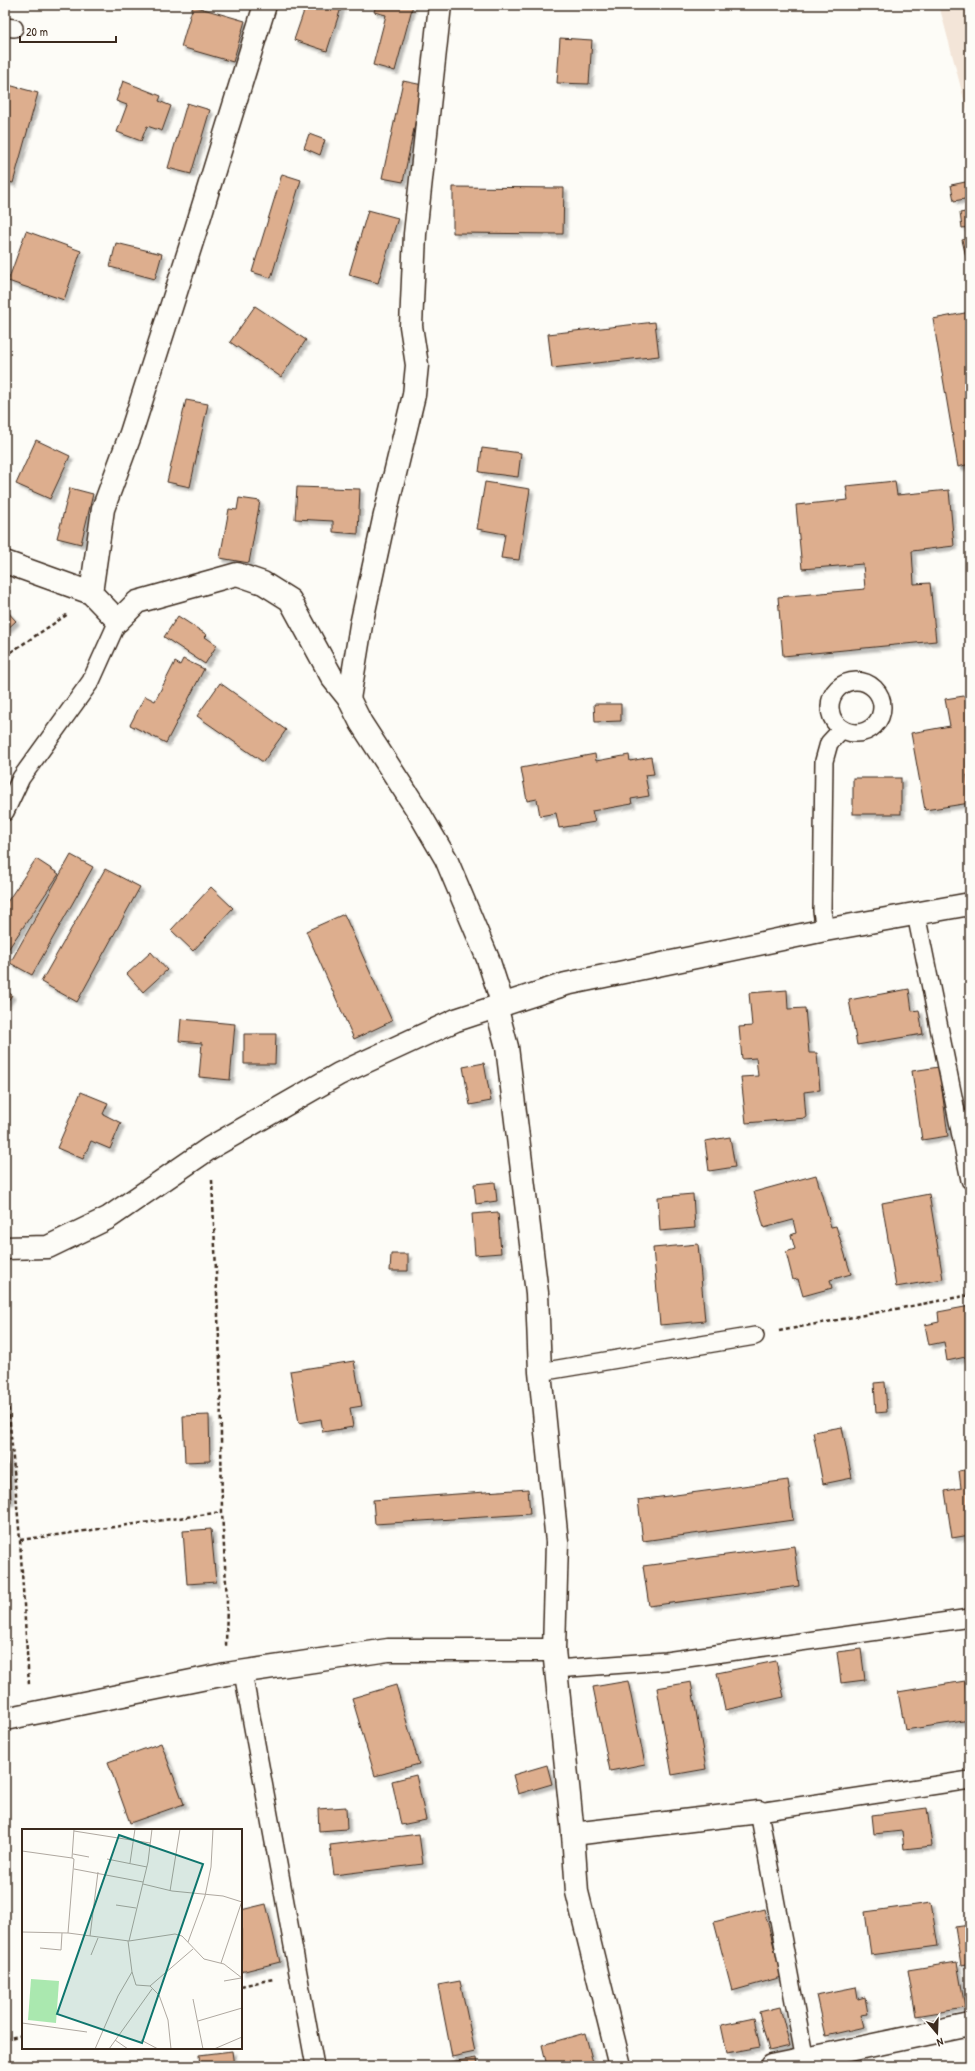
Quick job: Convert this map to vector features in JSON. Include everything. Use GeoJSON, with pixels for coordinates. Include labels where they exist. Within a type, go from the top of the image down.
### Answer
{"type":"FeatureCollection","features":[{"type":"Feature","properties":{"kind":"street"},"geometry":{"type":"LineString","coordinates":[[91,594],[103,509],[131,433],[265,5]]}},
{"type":"Feature","properties":{"kind":"street"},"geometry":{"type":"LineString","coordinates":[[350,699],[361,625],[384,518],[414,395],[416,365],[411,326],[415,234],[440,5]]}},
{"type":"Feature","properties":{"kind":"street"},"geometry":{"type":"LineString","coordinates":[[5,562],[91,594],[118,621],[136,602],[237,574],[263,583],[290,600],[334,680],[350,699],[361,723],[418,811],[446,859],[488,959],[500,1006],[507,1047],[537,1293],[540,1372],[556,1542],[555,1659],[573,1834],[577,1892],[620,2066]]}},
{"type":"Feature","properties":{"kind":"street"},"geometry":{"type":"LineString","coordinates":[[5,1248],[48,1247],[108,1218],[210,1148],[339,1074],[456,1020],[566,984],[825,930],[970,904]]}},
{"type":"Feature","properties":{"kind":"street"},"geometry":{"type":"LineString","coordinates":[[5,1719],[235,1673],[388,1650],[555,1659]]}},
{"type":"Feature","properties":{"kind":"street"},"geometry":{"type":"LineString","coordinates":[[573,1834],[759,1812]]}},
{"type":"Feature","properties":{"kind":"street"},"geometry":{"type":"LineString","coordinates":[[772,2066],[805,2062],[970,2025]]}},
{"type":"Feature","properties":{"kind":"lane"},"geometry":{"type":"LineString","coordinates":[[5,812],[21,778],[91,681],[118,621]]}},
{"type":"Feature","properties":{"kind":"lane"},"geometry":{"type":"LineString","coordinates":[[825,930],[822,911],[824,761],[829,743],[842,729]]}},
{"type":"Feature","properties":{"kind":"lane"},"geometry":{"type":"LineString","coordinates":[[916,914],[970,1180]]}},
{"type":"Feature","properties":{"kind":"lane"},"geometry":{"type":"LineString","coordinates":[[540,1372],[755,1336]]}},
{"type":"Feature","properties":{"kind":"lane"},"geometry":{"type":"LineString","coordinates":[[555,1659],[666,1661],[970,1618]]}},
{"type":"Feature","properties":{"kind":"lane"},"geometry":{"type":"LineString","coordinates":[[235,1673],[299,1973],[315,2066]]}},
{"type":"Feature","properties":{"kind":"lane"},"geometry":{"type":"LineString","coordinates":[[805,2062],[759,1812],[970,1780]]}},
{"type":"Feature","properties":{"kind":"path"},"geometry":{"type":"LineString","coordinates":[[5,656],[62,619],[91,594]]}},
{"type":"Feature","properties":{"kind":"path"},"geometry":{"type":"LineString","coordinates":[[210,1148],[220,1361],[222,1512],[226,1601],[235,1673]]}},
{"type":"Feature","properties":{"kind":"path"},"geometry":{"type":"LineString","coordinates":[[755,1336],[970,1295]]}},
{"type":"Feature","properties":{"kind":"path"},"geometry":{"type":"LineString","coordinates":[[5,1366],[20,1540],[31,1714]]}},
{"type":"Feature","properties":{"kind":"path"},"geometry":{"type":"LineString","coordinates":[[20,1540],[222,1512]]}},
{"type":"Feature","properties":{"kind":"path"},"geometry":{"type":"LineString","coordinates":[[242,1986],[299,1973]]}},
{"type":"Feature","properties":{"kind":"path"},"geometry":{"type":"LineString","coordinates":[[5,2039],[22,2035]]}},
{"type":"Feature","properties":{"kind":"shaded area"},"geometry":{"type":"Polygon","coordinates":[[[939,5],[970,5],[970,122],[939,5]]]}},
{"type":"Feature","properties":{"kind":"building"},"geometry":{"type":"Polygon","coordinates":[[[306,5],[342,5],[327,51],[294,40],[306,5]]]}},
{"type":"Feature","properties":{"kind":"building"},"geometry":{"type":"Polygon","coordinates":[[[376,5],[413,5],[395,71],[373,65],[386,15],[374,12],[376,5]]]}},
{"type":"Feature","properties":{"kind":"building"},"geometry":{"type":"Polygon","coordinates":[[[193,6],[245,21],[233,62],[181,47],[193,6]]]}},
{"type":"Feature","properties":{"kind":"building"},"geometry":{"type":"Polygon","coordinates":[[[560,38],[592,40],[589,84],[557,83],[560,38]]]}},
{"type":"Feature","properties":{"kind":"building"},"geometry":{"type":"Polygon","coordinates":[[[123,81],[161,96],[159,101],[171,106],[162,131],[147,126],[141,141],[117,132],[127,105],[116,101],[123,81]]]}},
{"type":"Feature","properties":{"kind":"building"},"geometry":{"type":"Polygon","coordinates":[[[403,81],[423,85],[403,182],[382,178],[403,81]]]}},
{"type":"Feature","properties":{"kind":"building"},"geometry":{"type":"Polygon","coordinates":[[[5,84],[38,93],[13,183],[5,181],[5,84]]]}},
{"type":"Feature","properties":{"kind":"building"},"geometry":{"type":"Polygon","coordinates":[[[187,103],[210,110],[191,174],[168,168],[187,103]]]}},
{"type":"Feature","properties":{"kind":"building"},"geometry":{"type":"Polygon","coordinates":[[[309,134],[325,140],[320,155],[304,148],[309,134]]]}},
{"type":"Feature","properties":{"kind":"building"},"geometry":{"type":"Polygon","coordinates":[[[282,174],[301,180],[271,278],[252,272],[282,174]]]}},
{"type":"Feature","properties":{"kind":"building"},"geometry":{"type":"Polygon","coordinates":[[[970,181],[970,198],[954,201],[951,185],[970,181]]]}},
{"type":"Feature","properties":{"kind":"building"},"geometry":{"type":"Polygon","coordinates":[[[453,187],[564,188],[563,234],[453,233],[453,187]]]}},
{"type":"Feature","properties":{"kind":"building"},"geometry":{"type":"Polygon","coordinates":[[[368,210],[398,218],[378,283],[349,275],[368,210]]]}},
{"type":"Feature","properties":{"kind":"building"},"geometry":{"type":"Polygon","coordinates":[[[970,211],[970,227],[962,228],[960,213],[970,211]]]}},
{"type":"Feature","properties":{"kind":"building"},"geometry":{"type":"Polygon","coordinates":[[[26,231],[81,251],[64,300],[8,281],[26,231]]]}},
{"type":"Feature","properties":{"kind":"building"},"geometry":{"type":"Polygon","coordinates":[[[970,238],[970,261],[967,261],[962,240],[970,238]]]}},
{"type":"Feature","properties":{"kind":"building"},"geometry":{"type":"Polygon","coordinates":[[[116,243],[162,254],[155,279],[110,267],[116,243]]]}},
{"type":"Feature","properties":{"kind":"building"},"geometry":{"type":"Polygon","coordinates":[[[255,306],[306,340],[281,377],[230,342],[255,306]]]}},
{"type":"Feature","properties":{"kind":"building"},"geometry":{"type":"Polygon","coordinates":[[[970,312],[970,464],[958,467],[933,319],[970,312]]]}},
{"type":"Feature","properties":{"kind":"building"},"geometry":{"type":"Polygon","coordinates":[[[655,322],[659,356],[552,368],[548,334],[655,322]]]}},
{"type":"Feature","properties":{"kind":"building"},"geometry":{"type":"Polygon","coordinates":[[[186,400],[208,404],[190,487],[167,482],[186,400]]]}},
{"type":"Feature","properties":{"kind":"building"},"geometry":{"type":"Polygon","coordinates":[[[36,440],[70,456],[50,499],[16,484],[36,440]]]}},
{"type":"Feature","properties":{"kind":"building"},"geometry":{"type":"Polygon","coordinates":[[[482,448],[521,453],[518,477],[479,472],[482,448]]]}},
{"type":"Feature","properties":{"kind":"building"},"geometry":{"type":"Polygon","coordinates":[[[895,481],[897,495],[949,490],[954,546],[912,551],[914,584],[930,583],[936,641],[783,656],[778,597],[865,589],[863,564],[802,569],[796,505],[848,500],[846,486],[895,481]]]}},
{"type":"Feature","properties":{"kind":"building"},"geometry":{"type":"Polygon","coordinates":[[[485,482],[530,489],[519,560],[501,558],[505,534],[477,529],[485,482]]]}},
{"type":"Feature","properties":{"kind":"building"},"geometry":{"type":"Polygon","coordinates":[[[297,487],[360,489],[358,534],[333,532],[333,521],[295,519],[297,487]]]}},
{"type":"Feature","properties":{"kind":"building"},"geometry":{"type":"Polygon","coordinates":[[[70,488],[93,494],[81,544],[57,538],[70,488]]]}},
{"type":"Feature","properties":{"kind":"building"},"geometry":{"type":"Polygon","coordinates":[[[239,498],[260,501],[249,563],[220,558],[229,509],[237,510],[239,498]]]}},
{"type":"Feature","properties":{"kind":"building"},"geometry":{"type":"Polygon","coordinates":[[[5,609],[16,621],[5,631],[5,609]]]}},
{"type":"Feature","properties":{"kind":"building"},"geometry":{"type":"Polygon","coordinates":[[[178,616],[207,635],[205,637],[217,645],[205,664],[164,637],[178,616]]]}},
{"type":"Feature","properties":{"kind":"building"},"geometry":{"type":"Polygon","coordinates":[[[183,659],[204,669],[166,743],[130,725],[145,696],[155,701],[175,662],[180,665],[183,659]]]}},
{"type":"Feature","properties":{"kind":"building"},"geometry":{"type":"Polygon","coordinates":[[[220,683],[286,730],[263,762],[197,716],[220,683]]]}},
{"type":"Feature","properties":{"kind":"building"},"geometry":{"type":"Polygon","coordinates":[[[970,695],[970,774],[967,775],[970,803],[925,810],[911,733],[950,726],[945,699],[970,695]]]}},
{"type":"Feature","properties":{"kind":"building"},"geometry":{"type":"Polygon","coordinates":[[[594,704],[621,704],[621,721],[595,722],[594,704]]]}},
{"type":"Feature","properties":{"kind":"building"},"geometry":{"type":"Polygon","coordinates":[[[595,754],[596,761],[629,755],[630,761],[651,757],[654,774],[645,775],[649,796],[631,799],[632,804],[592,811],[595,822],[559,828],[556,813],[540,816],[537,799],[527,801],[521,768],[595,754]]]}},
{"type":"Feature","properties":{"kind":"building"},"geometry":{"type":"Polygon","coordinates":[[[853,778],[901,778],[901,814],[853,814],[853,778]]]}},
{"type":"Feature","properties":{"kind":"building"},"geometry":{"type":"Polygon","coordinates":[[[71,855],[93,867],[32,975],[10,963],[71,855]]]}},
{"type":"Feature","properties":{"kind":"building"},"geometry":{"type":"Polygon","coordinates":[[[36,859],[59,874],[5,954],[5,905],[36,859]]]}},
{"type":"Feature","properties":{"kind":"building"},"geometry":{"type":"Polygon","coordinates":[[[105,869],[140,887],[77,1002],[41,982],[105,869]]]}},
{"type":"Feature","properties":{"kind":"building"},"geometry":{"type":"Polygon","coordinates":[[[211,887],[233,908],[193,951],[171,930],[211,887]]]}},
{"type":"Feature","properties":{"kind":"building"},"geometry":{"type":"Polygon","coordinates":[[[344,914],[392,1021],[354,1039],[306,931],[344,914]]]}},
{"type":"Feature","properties":{"kind":"building"},"geometry":{"type":"Polygon","coordinates":[[[151,952],[167,970],[143,992],[127,974],[151,952]]]}},
{"type":"Feature","properties":{"kind":"building"},"geometry":{"type":"Polygon","coordinates":[[[909,989],[912,1011],[919,1010],[923,1034],[857,1045],[849,1000],[909,989]]]}},
{"type":"Feature","properties":{"kind":"building"},"geometry":{"type":"Polygon","coordinates":[[[5,990],[12,995],[5,1005],[5,990]]]}},
{"type":"Feature","properties":{"kind":"building"},"geometry":{"type":"Polygon","coordinates":[[[787,990],[788,1009],[805,1008],[809,1053],[817,1053],[820,1090],[804,1092],[806,1118],[746,1123],[741,1077],[758,1076],[756,1058],[742,1059],[739,1027],[752,1026],[749,993],[787,990]]]}},
{"type":"Feature","properties":{"kind":"building"},"geometry":{"type":"Polygon","coordinates":[[[181,1019],[235,1024],[230,1080],[199,1077],[202,1043],[179,1041],[181,1019]]]}},
{"type":"Feature","properties":{"kind":"building"},"geometry":{"type":"Polygon","coordinates":[[[244,1034],[276,1034],[275,1064],[244,1064],[244,1034]]]}},
{"type":"Feature","properties":{"kind":"building"},"geometry":{"type":"Polygon","coordinates":[[[484,1063],[491,1101],[470,1105],[463,1067],[484,1063]]]}},
{"type":"Feature","properties":{"kind":"building"},"geometry":{"type":"Polygon","coordinates":[[[939,1067],[948,1136],[922,1140],[912,1071],[939,1067]]]}},
{"type":"Feature","properties":{"kind":"building"},"geometry":{"type":"Polygon","coordinates":[[[81,1092],[108,1103],[103,1114],[121,1123],[110,1149],[91,1141],[83,1159],[57,1148],[81,1092]]]}},
{"type":"Feature","properties":{"kind":"building"},"geometry":{"type":"Polygon","coordinates":[[[730,1137],[735,1167],[709,1171],[705,1141],[730,1137]]]}},
{"type":"Feature","properties":{"kind":"building"},"geometry":{"type":"Polygon","coordinates":[[[816,1175],[831,1227],[836,1226],[851,1274],[830,1280],[832,1288],[803,1296],[798,1279],[793,1280],[786,1252],[795,1249],[791,1235],[796,1233],[793,1220],[764,1228],[754,1192],[816,1175]]]}},
{"type":"Feature","properties":{"kind":"building"},"geometry":{"type":"Polygon","coordinates":[[[495,1182],[497,1201],[476,1204],[474,1184],[495,1182]]]}},
{"type":"Feature","properties":{"kind":"building"},"geometry":{"type":"Polygon","coordinates":[[[693,1194],[695,1228],[660,1231],[658,1197],[693,1194]]]}},
{"type":"Feature","properties":{"kind":"building"},"geometry":{"type":"Polygon","coordinates":[[[929,1194],[943,1279],[896,1287],[882,1203],[929,1194]]]}},
{"type":"Feature","properties":{"kind":"building"},"geometry":{"type":"Polygon","coordinates":[[[498,1212],[501,1253],[475,1255],[472,1214],[498,1212]]]}},
{"type":"Feature","properties":{"kind":"building"},"geometry":{"type":"Polygon","coordinates":[[[698,1244],[705,1321],[660,1325],[653,1248],[698,1244]]]}},
{"type":"Feature","properties":{"kind":"building"},"geometry":{"type":"Polygon","coordinates":[[[391,1254],[408,1254],[408,1271],[390,1271],[391,1254]]]}},
{"type":"Feature","properties":{"kind":"building"},"geometry":{"type":"Polygon","coordinates":[[[970,1306],[970,1356],[947,1361],[944,1342],[929,1345],[925,1325],[939,1322],[938,1312],[970,1306]]]}},
{"type":"Feature","properties":{"kind":"building"},"geometry":{"type":"Polygon","coordinates":[[[354,1361],[362,1406],[350,1408],[353,1427],[323,1432],[321,1419],[299,1423],[290,1371],[354,1361]]]}},
{"type":"Feature","properties":{"kind":"building"},"geometry":{"type":"Polygon","coordinates":[[[885,1382],[887,1412],[876,1413],[874,1383],[885,1382]]]}},
{"type":"Feature","properties":{"kind":"building"},"geometry":{"type":"Polygon","coordinates":[[[209,1415],[210,1461],[185,1462],[183,1416],[209,1415]]]}},
{"type":"Feature","properties":{"kind":"building"},"geometry":{"type":"Polygon","coordinates":[[[842,1427],[852,1478],[823,1484],[813,1432],[842,1427]]]}},
{"type":"Feature","properties":{"kind":"building"},"geometry":{"type":"Polygon","coordinates":[[[6,1434],[11,1502],[5,1502],[6,1434]]]}},
{"type":"Feature","properties":{"kind":"building"},"geometry":{"type":"Polygon","coordinates":[[[970,1469],[970,1535],[952,1538],[945,1491],[961,1488],[959,1471],[970,1469]]]}},
{"type":"Feature","properties":{"kind":"building"},"geometry":{"type":"Polygon","coordinates":[[[788,1480],[793,1520],[643,1541],[638,1500],[788,1480]]]}},
{"type":"Feature","properties":{"kind":"building"},"geometry":{"type":"Polygon","coordinates":[[[528,1489],[530,1514],[375,1524],[373,1500],[528,1489]]]}},
{"type":"Feature","properties":{"kind":"building"},"geometry":{"type":"Polygon","coordinates":[[[211,1529],[216,1582],[187,1584],[183,1531],[211,1529]]]}},
{"type":"Feature","properties":{"kind":"building"},"geometry":{"type":"Polygon","coordinates":[[[794,1546],[799,1586],[649,1606],[643,1566],[794,1546]]]}},
{"type":"Feature","properties":{"kind":"building"},"geometry":{"type":"Polygon","coordinates":[[[861,1649],[865,1680],[841,1683],[837,1652],[861,1649]]]}},
{"type":"Feature","properties":{"kind":"building"},"geometry":{"type":"Polygon","coordinates":[[[776,1661],[784,1697],[725,1710],[717,1673],[776,1661]]]}},
{"type":"Feature","properties":{"kind":"building"},"geometry":{"type":"Polygon","coordinates":[[[628,1681],[645,1764],[610,1771],[593,1687],[628,1681]]]}},
{"type":"Feature","properties":{"kind":"building"},"geometry":{"type":"Polygon","coordinates":[[[965,1681],[970,1720],[905,1730],[898,1692],[965,1681]]]}},
{"type":"Feature","properties":{"kind":"building"},"geometry":{"type":"Polygon","coordinates":[[[691,1682],[706,1769],[672,1775],[657,1688],[691,1682]]]}},
{"type":"Feature","properties":{"kind":"building"},"geometry":{"type":"Polygon","coordinates":[[[396,1685],[419,1764],[375,1776],[352,1698],[396,1685]]]}},
{"type":"Feature","properties":{"kind":"building"},"geometry":{"type":"Polygon","coordinates":[[[161,1743],[184,1804],[130,1823],[108,1762],[161,1743]]]}},
{"type":"Feature","properties":{"kind":"building"},"geometry":{"type":"Polygon","coordinates":[[[547,1765],[552,1784],[518,1794],[513,1775],[547,1765]]]}},
{"type":"Feature","properties":{"kind":"building"},"geometry":{"type":"Polygon","coordinates":[[[416,1775],[426,1820],[401,1825],[392,1781],[416,1775]]]}},
{"type":"Feature","properties":{"kind":"building"},"geometry":{"type":"Polygon","coordinates":[[[346,1807],[347,1829],[319,1831],[318,1809],[346,1807]]]}},
{"type":"Feature","properties":{"kind":"building"},"geometry":{"type":"Polygon","coordinates":[[[927,1808],[932,1846],[904,1849],[902,1831],[874,1834],[872,1815],[927,1808]]]}},
{"type":"Feature","properties":{"kind":"building"},"geometry":{"type":"Polygon","coordinates":[[[419,1834],[423,1864],[334,1875],[330,1845],[419,1834]]]}},
{"type":"Feature","properties":{"kind":"building"},"geometry":{"type":"Polygon","coordinates":[[[931,1903],[938,1946],[871,1955],[865,1912],[931,1903]]]}},
{"type":"Feature","properties":{"kind":"building"},"geometry":{"type":"Polygon","coordinates":[[[266,1904],[280,1962],[242,1972],[242,1910],[266,1904]]]}},
{"type":"Feature","properties":{"kind":"building"},"geometry":{"type":"Polygon","coordinates":[[[764,1909],[782,1977],[732,1991],[714,1922],[764,1909]]]}},
{"type":"Feature","properties":{"kind":"building"},"geometry":{"type":"Polygon","coordinates":[[[970,1925],[970,1963],[961,1965],[955,1927],[970,1925]]]}},
{"type":"Feature","properties":{"kind":"building"},"geometry":{"type":"Polygon","coordinates":[[[957,1962],[965,2008],[916,2016],[908,1970],[957,1962]]]}},
{"type":"Feature","properties":{"kind":"building"},"geometry":{"type":"Polygon","coordinates":[[[460,1981],[475,2052],[452,2057],[438,1985],[460,1981]]]}},
{"type":"Feature","properties":{"kind":"building"},"geometry":{"type":"Polygon","coordinates":[[[856,1987],[858,1999],[865,1997],[868,2014],[861,2015],[864,2027],[825,2036],[816,1995],[856,1987]]]}},
{"type":"Feature","properties":{"kind":"building"},"geometry":{"type":"Polygon","coordinates":[[[780,2007],[790,2046],[769,2051],[759,2012],[780,2007]]]}},
{"type":"Feature","properties":{"kind":"building"},"geometry":{"type":"Polygon","coordinates":[[[754,2018],[760,2047],[727,2053],[721,2025],[754,2018]]]}},
{"type":"Feature","properties":{"kind":"building"},"geometry":{"type":"Polygon","coordinates":[[[585,2033],[594,2066],[547,2066],[542,2045],[585,2033]]]}},
{"type":"Feature","properties":{"kind":"building"},"geometry":{"type":"Polygon","coordinates":[[[232,2051],[234,2066],[200,2066],[199,2055],[232,2051]]]}},
{"type":"Feature","properties":{"kind":"building"},"geometry":{"type":"Polygon","coordinates":[[[476,2058],[477,2066],[431,2066],[431,2065],[476,2058]]]}}]}
